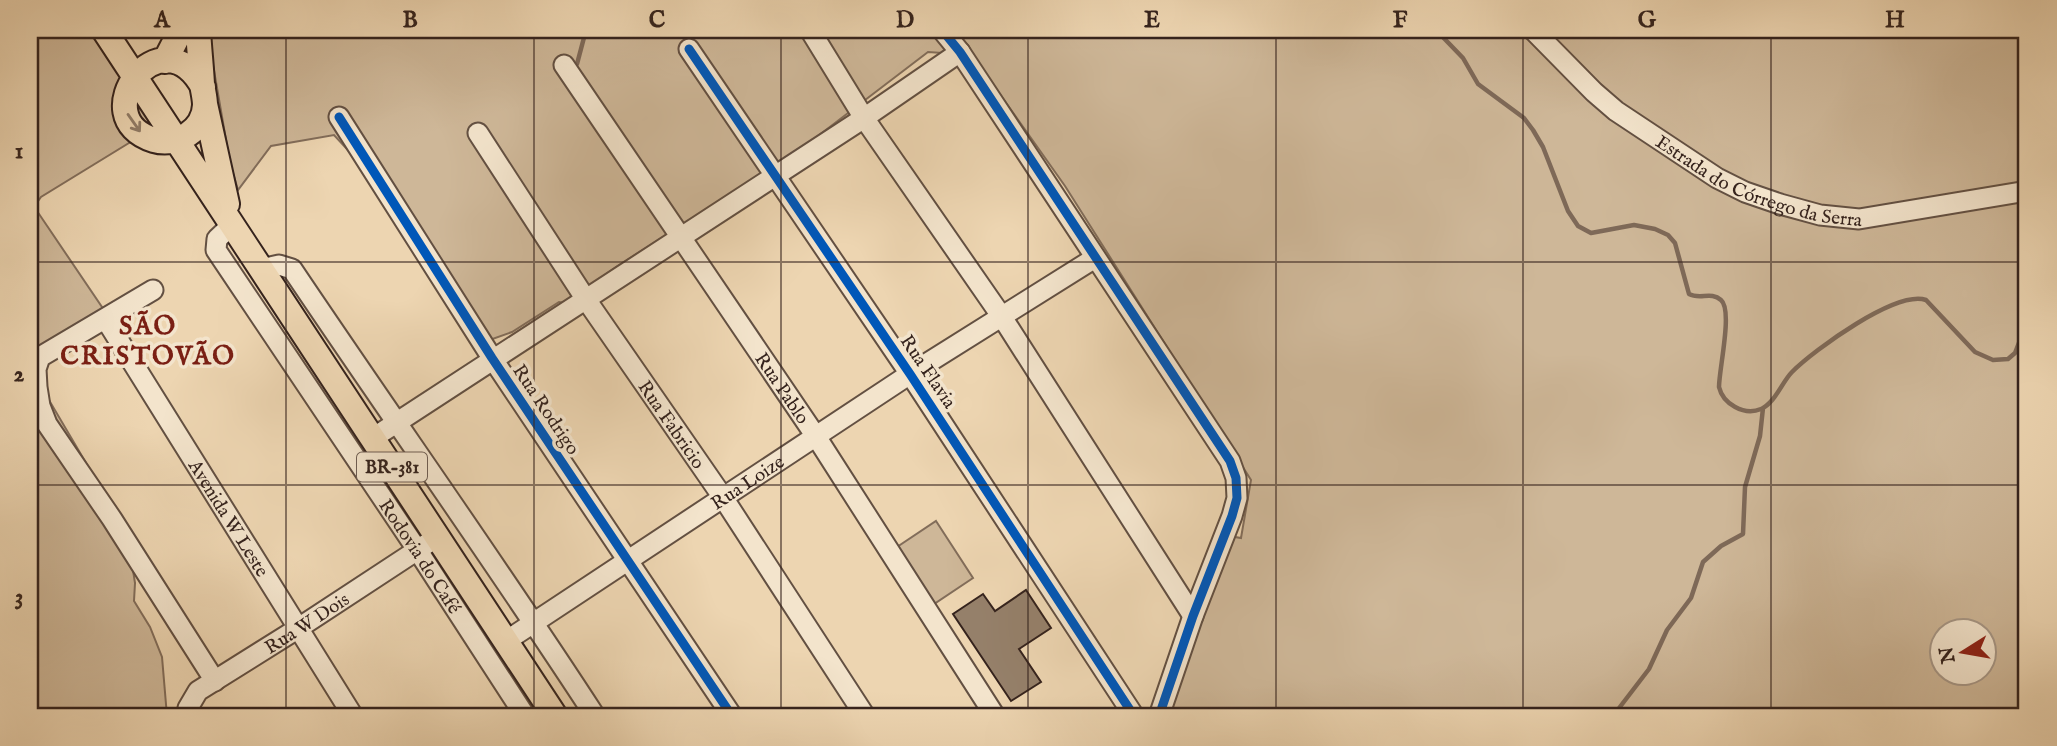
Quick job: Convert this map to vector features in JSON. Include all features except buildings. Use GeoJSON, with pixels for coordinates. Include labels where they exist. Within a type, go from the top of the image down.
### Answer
{"type":"FeatureCollection","features":[{"type":"Feature","properties":{"kind":"main road"},"geometry":{"type":"LineString","coordinates":[[105,31],[134,76],[146,66],[164,61],[181,30]]}},
{"type":"Feature","properties":{"kind":"main road"},"geometry":{"type":"LineString","coordinates":[[198,30],[204,96],[231,221]]}},
{"type":"Feature","properties":{"kind":"main road"},"geometry":{"type":"LineString","coordinates":[[105,31],[164,61],[188,68],[197,76],[204,96],[203,117],[196,128],[178,140]]}},
{"type":"Feature","properties":{"kind":"main road","name":"BR-381"},"geometry":{"type":"LineString","coordinates":[[134,76],[373,438],[428,543],[506,640],[555,716]]}},
{"type":"Feature","properties":{"kind":"street"},"geometry":{"type":"LineString","coordinates":[[810,30],[864,118],[1002,317],[1193,615]]}},
{"type":"Feature","properties":{"kind":"street"},"geometry":{"type":"LineString","coordinates":[[942,30],[960,52],[1230,461],[1236,478],[1237,498],[1232,516],[1193,615],[1159,716]]}},
{"type":"Feature","properties":{"kind":"street","name":"Estrada do Córrego da Serra"},"geometry":{"type":"LineString","coordinates":[[1533,30],[1616,111],[1717,178],[1745,192],[1780,204],[1820,215],[1859,219],[2027,191]]}},
{"type":"Feature","properties":{"kind":"street","name":"Rua Flavia"},"geometry":{"type":"LineString","coordinates":[[689,49],[910,374],[1134,716]]}},
{"type":"Feature","properties":{"kind":"street"},"geometry":{"type":"LineString","coordinates":[[373,438],[864,118],[960,52]]}},
{"type":"Feature","properties":{"kind":"street","name":"Rua Pablo"},"geometry":{"type":"LineString","coordinates":[[564,65],[682,235],[817,438],[995,716]]}},
{"type":"Feature","properties":{"kind":"street","name":"Rua Rodrigo"},"geometry":{"type":"LineString","coordinates":[[340,117],[492,358],[732,716]]}},
{"type":"Feature","properties":{"kind":"street","name":"Rua Fabricio"},"geometry":{"type":"LineString","coordinates":[[478,134],[585,298],[722,496],[865,716]]}},
{"type":"Feature","properties":{"kind":"street","name":"Rodovia do Café"},"geometry":{"type":"LineString","coordinates":[[231,221],[217,239],[216,250],[428,543],[525,716]]}},
{"type":"Feature","properties":{"kind":"street","name":"Rua Loize"},"geometry":{"type":"LineString","coordinates":[[506,640],[722,496],[817,438],[910,374],[1095,258]]}},
{"type":"Feature","properties":{"kind":"street"},"geometry":{"type":"LineString","coordinates":[[261,269],[279,265],[292,269],[534,621],[595,716]]}},
{"type":"Feature","properties":{"kind":"street"},"geometry":{"type":"LineString","coordinates":[[153,290],[40,357],[36,369],[40,406],[47,424],[112,519],[215,681]]}},
{"type":"Feature","properties":{"kind":"street","name":"Avenida W Leste"},"geometry":{"type":"LineString","coordinates":[[106,320],[353,716]]}},
{"type":"Feature","properties":{"kind":"street","name":"Rua W Dois"},"geometry":{"type":"LineString","coordinates":[[187,716],[192,698],[198,691],[428,543]]}},
{"type":"Feature","properties":{"kind":"shaded area"},"geometry":{"type":"Polygon","coordinates":[[[30,30],[91,30],[155,127],[41,197],[36,204],[37,211],[104,310],[38,353],[46,395],[119,519],[130,551],[135,583],[134,601],[150,627],[162,657],[167,716],[30,716],[30,30]]]}},
{"type":"Feature","properties":{"kind":"shaded area"},"geometry":{"type":"Polygon","coordinates":[[[207,30],[2027,30],[2027,716],[1169,716],[1229,536],[1241,538],[1251,480],[1065,186],[972,55],[928,52],[797,152],[616,267],[565,303],[559,302],[512,332],[484,342],[371,175],[334,135],[271,146],[238,190],[230,163],[207,30]]]}},
{"type":"Feature","properties":{"kind":"shaded area"},"geometry":{"type":"Polygon","coordinates":[[[936,521],[973,578],[934,604],[897,547],[936,521]]]}},
{"type":"Feature","properties":{"kind":"waterway"},"geometry":{"type":"LineString","coordinates":[[577,64],[586,30]]}},
{"type":"Feature","properties":{"kind":"waterway"},"geometry":{"type":"LineString","coordinates":[[1436,30],[1463,58],[1478,84],[1524,118],[1533,130],[1543,147],[1568,211],[1578,226],[1591,233],[1634,225],[1668,235],[1675,243],[1689,294],[1713,296],[1721,300],[1726,315],[1726,327],[1719,387],[1725,399],[1741,410],[1754,411],[1766,406],[1792,372],[1818,350],[1856,324],[1896,304],[1913,299],[1926,300],[1975,352],[1993,360],[2008,359],[2015,353],[2027,322]]}},
{"type":"Feature","properties":{"kind":"waterway"},"geometry":{"type":"LineString","coordinates":[[2027,294],[2027,301]]}},
{"type":"Feature","properties":{"kind":"waterway"},"geometry":{"type":"LineString","coordinates":[[1613,716],[1649,669],[1667,630],[1691,598],[1703,562],[1721,546],[1743,534],[1745,487],[1760,436],[1763,408]]}},
{"type":"Feature","properties":{"kind":"cycle path"},"geometry":{"type":"LineString","coordinates":[[942,30],[960,52],[1230,461],[1236,478],[1237,498],[1232,516],[1193,616],[1159,716]]}},
{"type":"Feature","properties":{"kind":"cycle path"},"geometry":{"type":"LineString","coordinates":[[689,49],[910,374],[1134,716]]}},
{"type":"Feature","properties":{"kind":"cycle path"},"geometry":{"type":"LineString","coordinates":[[339,117],[492,358],[732,716]]}},
{"type":"Feature","properties":{"kind":"district","name":"SÃO CRISTOVÃO"},"geometry":{"type":"Point","coordinates":[148,340]}}]}
